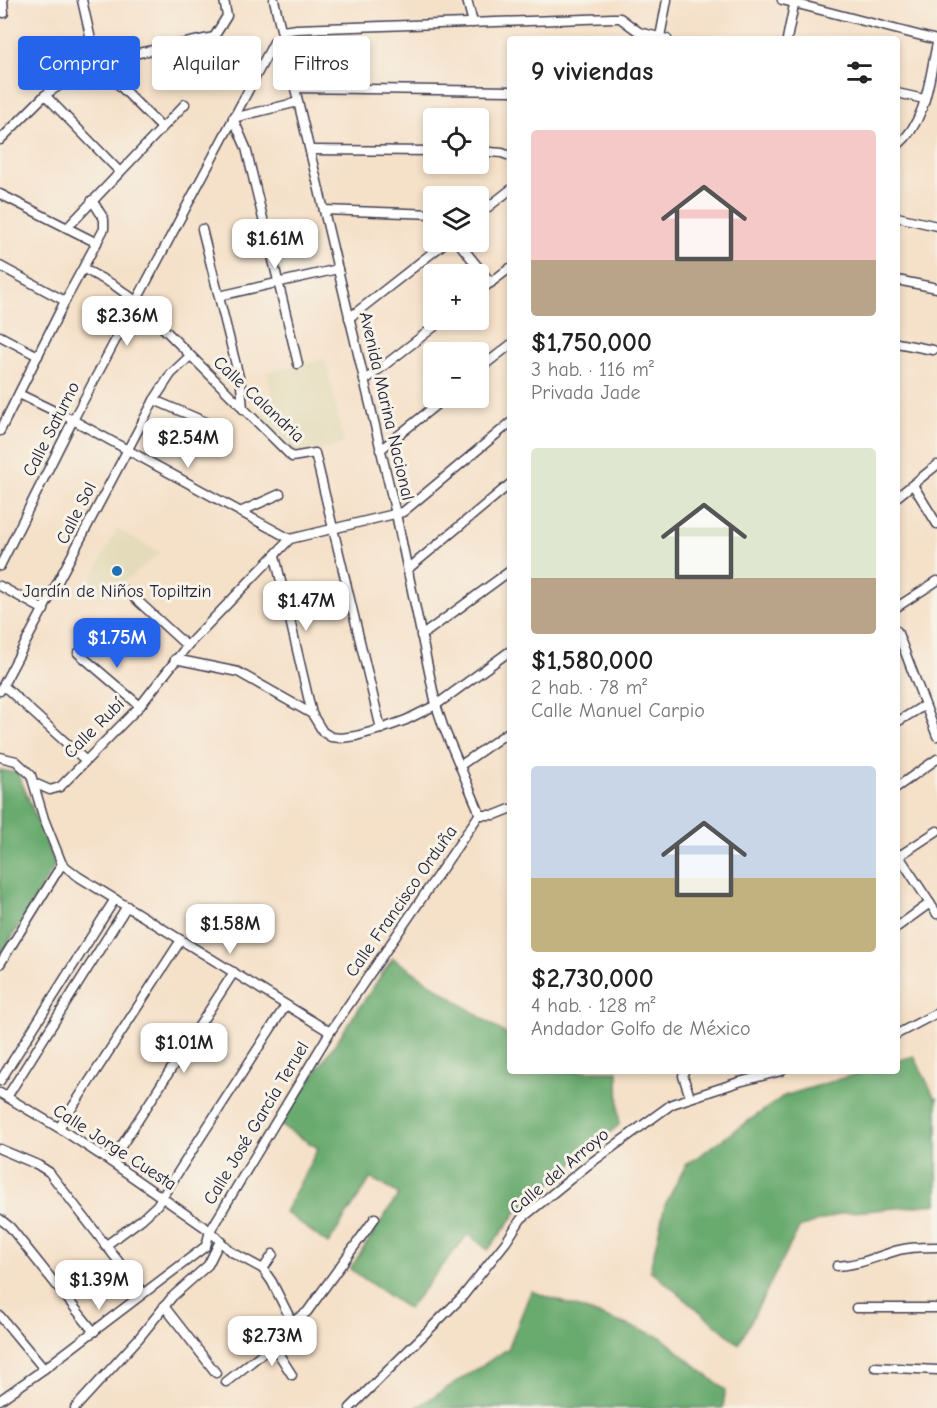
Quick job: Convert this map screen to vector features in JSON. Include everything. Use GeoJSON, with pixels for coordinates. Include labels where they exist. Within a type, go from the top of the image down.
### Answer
{"type":"FeatureCollection","features":[{"type":"Feature","properties":{"kind":"street"},"geometry":{"type":"LineString","coordinates":[[3,0],[4,13]]}},
{"type":"Feature","properties":{"kind":"street"},"geometry":{"type":"LineString","coordinates":[[82,0],[90,36]]}},
{"type":"Feature","properties":{"kind":"street"},"geometry":{"type":"LineString","coordinates":[[140,53],[214,37],[227,16],[224,0]]}},
{"type":"Feature","properties":{"kind":"street","name":"Avenida Marina Nacional"},"geometry":{"type":"LineString","coordinates":[[274,0],[283,36]]}},
{"type":"Feature","properties":{"kind":"street"},"geometry":{"type":"LineString","coordinates":[[467,0],[473,23]]}},
{"type":"Feature","properties":{"kind":"street"},"geometry":{"type":"LineString","coordinates":[[663,36],[667,0]]}},
{"type":"Feature","properties":{"kind":"street"},"geometry":{"type":"LineString","coordinates":[[782,0],[795,1],[937,41],[917,123],[900,143]]}},
{"type":"Feature","properties":{"kind":"street"},"geometry":{"type":"LineString","coordinates":[[788,36],[795,1]]}},
{"type":"Feature","properties":{"kind":"street"},"geometry":{"type":"LineString","coordinates":[[282,31],[620,18],[639,32],[655,36]]}},
{"type":"Feature","properties":{"kind":"street","name":"Calle Saturno"},"geometry":{"type":"LineString","coordinates":[[0,566],[73,420],[273,44]]}},
{"type":"Feature","properties":{"kind":"street"},"geometry":{"type":"LineString","coordinates":[[370,89],[507,91]]}},
{"type":"Feature","properties":{"kind":"street"},"geometry":{"type":"LineString","coordinates":[[0,140],[53,90]]}},
{"type":"Feature","properties":{"kind":"street"},"geometry":{"type":"LineString","coordinates":[[124,90],[162,128]]}},
{"type":"Feature","properties":{"kind":"street","name":"Avenida Marina Nacional"},"geometry":{"type":"LineString","coordinates":[[295,90],[396,514],[436,705],[479,815]]}},
{"type":"Feature","properties":{"kind":"street"},"geometry":{"type":"LineString","coordinates":[[900,94],[924,99]]}},
{"type":"Feature","properties":{"kind":"street"},"geometry":{"type":"LineString","coordinates":[[45,95],[120,172]]}},
{"type":"Feature","properties":{"kind":"street"},"geometry":{"type":"LineString","coordinates":[[298,102],[233,118],[246,148],[298,364]]}},
{"type":"Feature","properties":{"kind":"street"},"geometry":{"type":"LineString","coordinates":[[67,228],[185,104]]}},
{"type":"Feature","properties":{"kind":"street"},"geometry":{"type":"LineString","coordinates":[[310,150],[423,151]]}},
{"type":"Feature","properties":{"kind":"street"},"geometry":{"type":"LineString","coordinates":[[489,153],[507,156]]}},
{"type":"Feature","properties":{"kind":"street"},"geometry":{"type":"LineString","coordinates":[[489,206],[507,192]]}},
{"type":"Feature","properties":{"kind":"street"},"geometry":{"type":"LineString","coordinates":[[0,194],[97,243]]}},
{"type":"Feature","properties":{"kind":"street"},"geometry":{"type":"LineString","coordinates":[[0,431],[104,229],[104,219],[92,200]]}},
{"type":"Feature","properties":{"kind":"street"},"geometry":{"type":"LineString","coordinates":[[324,210],[423,214]]}},
{"type":"Feature","properties":{"kind":"street"},"geometry":{"type":"LineString","coordinates":[[900,218],[937,226]]}},
{"type":"Feature","properties":{"kind":"street"},"geometry":{"type":"LineString","coordinates":[[202,229],[241,385],[243,409]]}},
{"type":"Feature","properties":{"kind":"street"},"geometry":{"type":"LineString","coordinates":[[349,318],[433,252]]}},
{"type":"Feature","properties":{"kind":"street"},"geometry":{"type":"LineString","coordinates":[[466,252],[491,283],[507,270]]}},
{"type":"Feature","properties":{"kind":"street"},"geometry":{"type":"LineString","coordinates":[[0,266],[65,301]]}},
{"type":"Feature","properties":{"kind":"street","name":"Calle Calandria"},"geometry":{"type":"LineString","coordinates":[[84,269],[114,285],[136,301],[292,457],[315,453],[333,530]]}},
{"type":"Feature","properties":{"kind":"street"},"geometry":{"type":"LineString","coordinates":[[219,296],[338,269]]}},
{"type":"Feature","properties":{"kind":"street"},"geometry":{"type":"LineString","coordinates":[[900,281],[937,288]]}},
{"type":"Feature","properties":{"kind":"street"},"geometry":{"type":"LineString","coordinates":[[364,381],[430,330]]}},
{"type":"Feature","properties":{"kind":"street"},"geometry":{"type":"LineString","coordinates":[[0,336],[38,356]]}},
{"type":"Feature","properties":{"kind":"street"},"geometry":{"type":"LineString","coordinates":[[900,344],[933,350]]}},
{"type":"Feature","properties":{"kind":"street"},"geometry":{"type":"LineString","coordinates":[[489,361],[507,347]]}},
{"type":"Feature","properties":{"kind":"street","name":"Calle Sol"},"geometry":{"type":"LineString","coordinates":[[2,689],[154,400],[171,374],[190,356]]}},
{"type":"Feature","properties":{"kind":"street"},"geometry":{"type":"LineString","coordinates":[[19,394],[73,420],[290,539],[408,510],[507,426]]}},
{"type":"Feature","properties":{"kind":"street"},"geometry":{"type":"LineString","coordinates":[[154,400],[213,425]]}},
{"type":"Feature","properties":{"kind":"street"},"geometry":{"type":"LineString","coordinates":[[0,408],[9,413]]}},
{"type":"Feature","properties":{"kind":"street"},"geometry":{"type":"LineString","coordinates":[[380,450],[432,408]]}},
{"type":"Feature","properties":{"kind":"street"},"geometry":{"type":"LineString","coordinates":[[900,495],[937,465]]}},
{"type":"Feature","properties":{"kind":"street"},"geometry":{"type":"LineString","coordinates":[[913,485],[937,525]]}},
{"type":"Feature","properties":{"kind":"street"},"geometry":{"type":"LineString","coordinates":[[408,569],[507,486]]}},
{"type":"Feature","properties":{"kind":"street"},"geometry":{"type":"LineString","coordinates":[[240,512],[280,494]]}},
{"type":"Feature","properties":{"kind":"street"},"geometry":{"type":"LineString","coordinates":[[333,530],[381,729]]}},
{"type":"Feature","properties":{"kind":"street","name":"Calle Rubí"},"geometry":{"type":"LineString","coordinates":[[34,783],[55,790],[60,787],[140,706],[175,659],[290,539]]}},
{"type":"Feature","properties":{"kind":"street"},"geometry":{"type":"LineString","coordinates":[[275,556],[312,714],[323,732],[331,737],[356,736],[406,720],[436,705],[507,653]]}},
{"type":"Feature","properties":{"kind":"street"},"geometry":{"type":"LineString","coordinates":[[421,636],[507,573]]}},
{"type":"Feature","properties":{"kind":"street"},"geometry":{"type":"LineString","coordinates":[[900,605],[937,581]]}},
{"type":"Feature","properties":{"kind":"street"},"geometry":{"type":"LineString","coordinates":[[0,586],[44,610]]}},
{"type":"Feature","properties":{"kind":"street"},"geometry":{"type":"LineString","coordinates":[[128,591],[187,646]]}},
{"type":"Feature","properties":{"kind":"street"},"geometry":{"type":"LineString","coordinates":[[900,651],[937,736]]}},
{"type":"Feature","properties":{"kind":"street"},"geometry":{"type":"LineString","coordinates":[[78,653],[140,706]]}},
{"type":"Feature","properties":{"kind":"street"},"geometry":{"type":"LineString","coordinates":[[175,659],[238,672],[312,714]]}},
{"type":"Feature","properties":{"kind":"street"},"geometry":{"type":"LineString","coordinates":[[2,689],[85,760]]}},
{"type":"Feature","properties":{"kind":"street"},"geometry":{"type":"LineString","coordinates":[[900,720],[925,705]]}},
{"type":"Feature","properties":{"kind":"street"},"geometry":{"type":"LineString","coordinates":[[461,765],[507,733]]}},
{"type":"Feature","properties":{"kind":"street"},"geometry":{"type":"LineString","coordinates":[[0,757],[16,761],[26,768],[34,783],[44,819],[62,864],[115,900],[330,1032]]}},
{"type":"Feature","properties":{"kind":"street"},"geometry":{"type":"LineString","coordinates":[[900,786],[937,759]]}},
{"type":"Feature","properties":{"kind":"street","name":"Calle Francisco Orduña"},"geometry":{"type":"LineString","coordinates":[[330,1032],[479,815],[495,815],[507,810]]}},
{"type":"Feature","properties":{"kind":"street"},"geometry":{"type":"LineString","coordinates":[[900,854],[937,831]]}},
{"type":"Feature","properties":{"kind":"street"},"geometry":{"type":"LineString","coordinates":[[900,858],[937,914]]}},
{"type":"Feature","properties":{"kind":"street"},"geometry":{"type":"LineString","coordinates":[[0,964],[62,864]]}},
{"type":"Feature","properties":{"kind":"street"},"geometry":{"type":"LineString","coordinates":[[0,1081],[115,900]]}},
{"type":"Feature","properties":{"kind":"street"},"geometry":{"type":"LineString","coordinates":[[900,925],[930,903]]}},
{"type":"Feature","properties":{"kind":"street"},"geometry":{"type":"LineString","coordinates":[[3,1095],[127,906]]}},
{"type":"Feature","properties":{"kind":"street"},"geometry":{"type":"LineString","coordinates":[[59,1128],[181,940]]}},
{"type":"Feature","properties":{"kind":"street"},"geometry":{"type":"LineString","coordinates":[[111,1162],[234,972]]}},
{"type":"Feature","properties":{"kind":"street"},"geometry":{"type":"LineString","coordinates":[[105,1246],[142,1220],[163,1197],[286,1005]]}},
{"type":"Feature","properties":{"kind":"street"},"geometry":{"type":"LineString","coordinates":[[900,1032],[937,1013]]}},
{"type":"Feature","properties":{"kind":"street","name":"Calle José García Teruel"},"geometry":{"type":"LineString","coordinates":[[0,1400],[94,1332],[206,1246],[210,1231],[330,1032]]}},
{"type":"Feature","properties":{"kind":"street"},"geometry":{"type":"LineString","coordinates":[[683,1074],[690,1097]]}},
{"type":"Feature","properties":{"kind":"street","name":"Calle del Arroyo"},"geometry":{"type":"LineString","coordinates":[[350,1408],[463,1296],[506,1242],[521,1219],[672,1104],[770,1074]]}},
{"type":"Feature","properties":{"kind":"street","name":"Calle Jorge Cuesta"},"geometry":{"type":"LineString","coordinates":[[3,1095],[111,1162],[210,1231],[230,1251],[263,1269]]}},
{"type":"Feature","properties":{"kind":"street"},"geometry":{"type":"LineString","coordinates":[[0,1149],[49,1172],[143,1293]]}},
{"type":"Feature","properties":{"kind":"street"},"geometry":{"type":"LineString","coordinates":[[226,1383],[273,1345],[292,1322],[307,1312],[375,1218]]}},
{"type":"Feature","properties":{"kind":"street"},"geometry":{"type":"LineString","coordinates":[[0,1219],[10,1227],[94,1332]]}},
{"type":"Feature","properties":{"kind":"street"},"geometry":{"type":"LineString","coordinates":[[75,1408],[139,1338],[164,1306],[208,1265],[220,1241]]}},
{"type":"Feature","properties":{"kind":"street"},"geometry":{"type":"LineString","coordinates":[[837,1266],[854,1265],[890,1252],[913,1247],[937,1247]]}},
{"type":"Feature","properties":{"kind":"street"},"geometry":{"type":"LineString","coordinates":[[273,1254],[263,1269],[292,1322]]}},
{"type":"Feature","properties":{"kind":"street"},"geometry":{"type":"LineString","coordinates":[[164,1306],[216,1373]]}},
{"type":"Feature","properties":{"kind":"street"},"geometry":{"type":"LineString","coordinates":[[856,1308],[937,1308]]}},
{"type":"Feature","properties":{"kind":"street"},"geometry":{"type":"LineString","coordinates":[[0,1316],[44,1369]]}},
{"type":"Feature","properties":{"kind":"street"},"geometry":{"type":"LineString","coordinates":[[273,1345],[292,1375]]}},
{"type":"Feature","properties":{"kind":"street"},"geometry":{"type":"LineString","coordinates":[[875,1367],[937,1370]]}},
{"type":"Feature","properties":{"kind":"shaded area"},"geometry":{"type":"Polygon","coordinates":[[[326,359],[344,444],[295,454],[256,414],[275,409],[267,372],[326,359]]]}},
{"type":"Feature","properties":{"kind":"shaded area","name":"Jardín de Niños Topiltzin"},"geometry":{"type":"Polygon","coordinates":[[[117,529],[160,553],[104,598],[87,588],[117,529]]]}},
{"type":"Feature","properties":{"kind":"green space"},"geometry":{"type":"Polygon","coordinates":[[[0,770],[18,773],[55,865],[0,957],[0,770]]]}},
{"type":"Feature","properties":{"kind":"green space"},"geometry":{"type":"Polygon","coordinates":[[[393,958],[507,1035],[507,1074],[618,1074],[619,1125],[517,1212],[488,1250],[468,1234],[408,1309],[350,1269],[399,1194],[371,1178],[328,1244],[285,1212],[318,1148],[280,1125],[393,958]]]}},
{"type":"Feature","properties":{"kind":"green space"},"geometry":{"type":"Polygon","coordinates":[[[914,1056],[935,1098],[937,1097],[937,1204],[843,1213],[799,1228],[739,1344],[650,1270],[665,1205],[686,1165],[784,1096],[856,1074],[900,1074],[900,1060],[914,1056]]]}},
{"type":"Feature","properties":{"kind":"green space"},"geometry":{"type":"Polygon","coordinates":[[[531,1291],[661,1337],[725,1390],[723,1408],[416,1408],[508,1349],[531,1291]]]}},
{"type":"Feature","properties":{"kind":"place","name":"Jardín de Niños Topiltzin"},"geometry":{"type":"Point","coordinates":[117,571]}}]}
